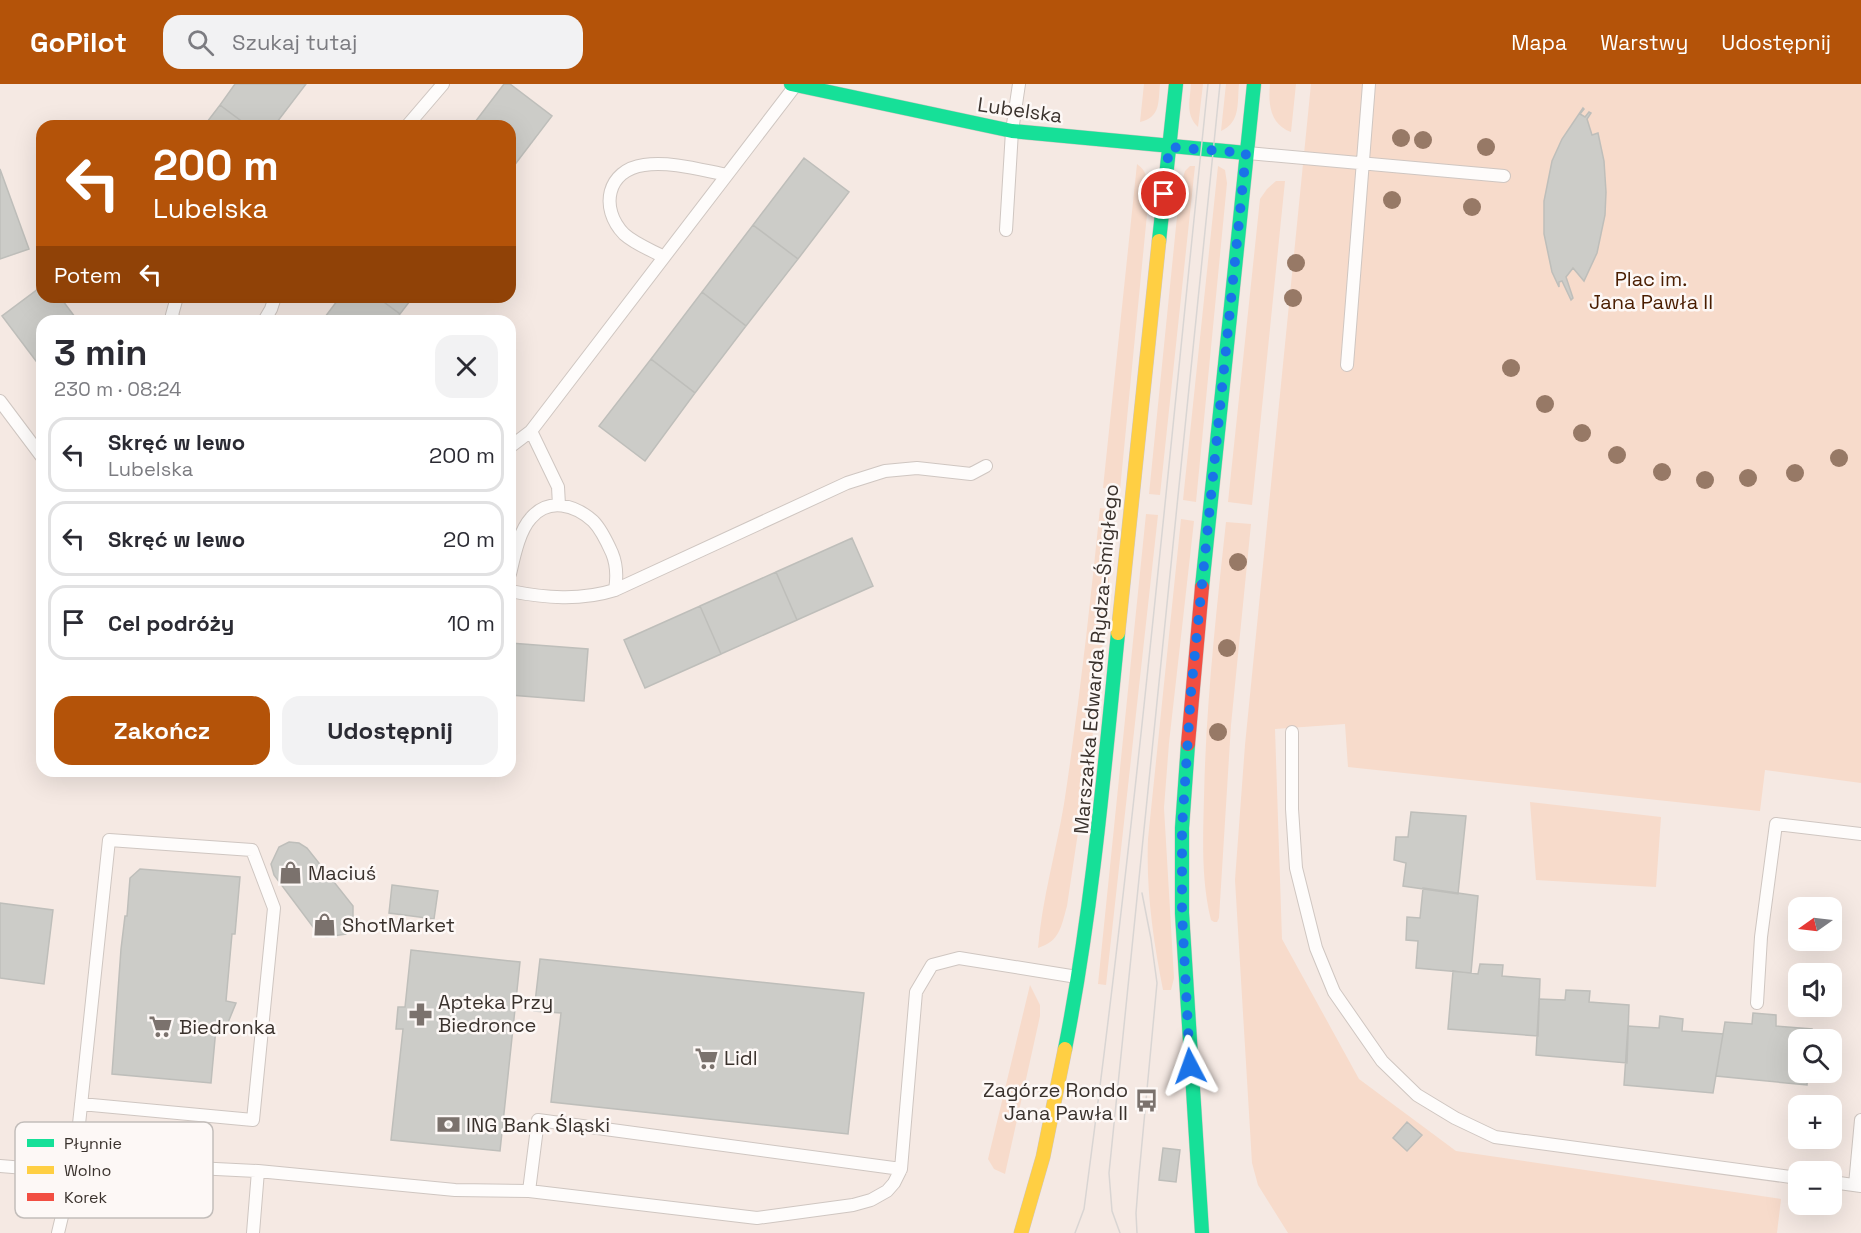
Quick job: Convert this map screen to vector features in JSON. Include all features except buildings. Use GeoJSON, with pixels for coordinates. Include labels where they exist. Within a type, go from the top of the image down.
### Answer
{"type":"FeatureCollection","features":[{"type":"Feature","properties":{"kind":"street","name":"Marszałka Edwarda Rydza-Śmigłego"},"geometry":{"type":"LineString","coordinates":[[1021,1233],[1043,1157],[1079,977],[1097,848],[1130,503],[1176,84]]}},
{"type":"Feature","properties":{"kind":"street"},"geometry":{"type":"LineString","coordinates":[[1202,1233],[1188,1042],[1182,913],[1182,828],[1191,692],[1254,84]]}},
{"type":"Feature","properties":{"kind":"street","name":"Lubelska"},"geometry":{"type":"LineString","coordinates":[[794,85],[1012,131],[1246,153]]}},
{"type":"Feature","properties":{"kind":"lane"},"geometry":{"type":"LineString","coordinates":[[412,120],[443,84]]}},
{"type":"Feature","properties":{"kind":"lane"},"geometry":{"type":"LineString","coordinates":[[1006,231],[1012,131],[1019,84]]}},
{"type":"Feature","properties":{"kind":"lane"},"geometry":{"type":"LineString","coordinates":[[1347,364],[1369,84]]}},
{"type":"Feature","properties":{"kind":"lane"},"geometry":{"type":"LineString","coordinates":[[516,442],[531,431],[794,85]]}},
{"type":"Feature","properties":{"kind":"lane"},"geometry":{"type":"LineString","coordinates":[[1246,153],[1504,177]]}},
{"type":"Feature","properties":{"kind":"lane"},"geometry":{"type":"LineString","coordinates":[[664,257],[625,235],[612,216],[609,203],[611,190],[619,175],[628,168],[646,164],[673,165],[727,175]]}},
{"type":"Feature","properties":{"kind":"lane"},"geometry":{"type":"LineString","coordinates":[[0,401],[36,449]]}},
{"type":"Feature","properties":{"kind":"lane"},"geometry":{"type":"LineString","coordinates":[[531,431],[558,488],[559,505]]}},
{"type":"Feature","properties":{"kind":"lane"},"geometry":{"type":"LineString","coordinates":[[516,592],[546,598],[597,596],[615,590],[847,483],[885,471],[917,468],[971,474],[986,466]]}},
{"type":"Feature","properties":{"kind":"lane"},"geometry":{"type":"LineString","coordinates":[[516,547],[531,518],[546,506],[568,505],[594,522],[613,555],[617,573],[615,590]]}},
{"type":"Feature","properties":{"kind":"lane"},"geometry":{"type":"LineString","coordinates":[[1292,732],[1292,808],[1296,868],[1316,948],[1334,992],[1382,1061],[1417,1095],[1455,1118],[1495,1137],[1788,1177]]}},
{"type":"Feature","properties":{"kind":"lane"},"geometry":{"type":"LineString","coordinates":[[1757,1002],[1761,937],[1776,825],[1861,834]]}},
{"type":"Feature","properties":{"kind":"lane"},"geometry":{"type":"LineString","coordinates":[[79,1122],[108,840],[252,850],[274,908],[253,1120],[81,1104]]}},
{"type":"Feature","properties":{"kind":"lane"},"geometry":{"type":"LineString","coordinates":[[213,1169],[454,1190],[529,1191],[757,1218],[853,1205],[871,1200],[887,1191],[894,1184],[901,1169],[916,992],[933,965],[959,958],[1079,977]]}},
{"type":"Feature","properties":{"kind":"lane"},"geometry":{"type":"LineString","coordinates":[[529,1191],[538,1120],[901,1169]]}},
{"type":"Feature","properties":{"kind":"lane"},"geometry":{"type":"LineString","coordinates":[[1842,1184],[1858,1186],[1861,1120]]}},
{"type":"Feature","properties":{"kind":"lane"},"geometry":{"type":"LineString","coordinates":[[0,1166],[15,1167]]}},
{"type":"Feature","properties":{"kind":"lane"},"geometry":{"type":"LineString","coordinates":[[253,1233],[258,1171]]}},
{"type":"Feature","properties":{"kind":"lane"},"geometry":{"type":"LineString","coordinates":[[58,1233],[62,1218]]}},
{"type":"Feature","properties":{"kind":"green space"},"geometry":{"type":"Polygon","coordinates":[[[1144,84],[1160,84],[1159,97],[1155,113],[1147,120],[1140,122],[1144,84]]]}},
{"type":"Feature","properties":{"kind":"green space"},"geometry":{"type":"Polygon","coordinates":[[[1191,84],[1203,84],[1198,127],[1190,112],[1191,84]]]}},
{"type":"Feature","properties":{"kind":"green space"},"geometry":{"type":"Polygon","coordinates":[[[1226,84],[1239,84],[1238,105],[1232,123],[1221,131],[1226,84]]]}},
{"type":"Feature","properties":{"kind":"green space"},"geometry":{"type":"Polygon","coordinates":[[[1270,84],[1296,84],[1291,132],[1275,119],[1269,99],[1270,84]]]}},
{"type":"Feature","properties":{"kind":"green space","name":"Plac im. Jana Pawła II"},"geometry":{"type":"Polygon","coordinates":[[[1311,84],[1861,84],[1861,783],[1765,770],[1760,811],[1348,767],[1345,724],[1275,729],[1282,939],[1359,1079],[1456,1151],[1781,1199],[1777,1233],[1288,1233],[1258,1185],[1252,1163],[1235,880],[1245,745],[1311,84]]]}},
{"type":"Feature","properties":{"kind":"green space"},"geometry":{"type":"Polygon","coordinates":[[[1137,164],[1147,177],[1148,204],[1120,490],[1103,488],[1137,164]]]}},
{"type":"Feature","properties":{"kind":"green space"},"geometry":{"type":"Polygon","coordinates":[[[1190,166],[1195,166],[1160,495],[1149,494],[1180,187],[1185,171],[1190,166]]]}},
{"type":"Feature","properties":{"kind":"green space"},"geometry":{"type":"Polygon","coordinates":[[[1218,166],[1225,170],[1227,183],[1196,502],[1183,500],[1218,166]]]}},
{"type":"Feature","properties":{"kind":"green space"},"geometry":{"type":"Polygon","coordinates":[[[1276,181],[1285,181],[1252,505],[1228,502],[1260,199],[1276,181]]]}},
{"type":"Feature","properties":{"kind":"green space"},"geometry":{"type":"Polygon","coordinates":[[[1100,508],[1116,510],[1096,712],[1067,906],[1061,927],[1055,937],[1038,948],[1069,767],[1100,508]]]}},
{"type":"Feature","properties":{"kind":"green space"},"geometry":{"type":"Polygon","coordinates":[[[1146,514],[1158,515],[1106,985],[1098,984],[1146,514]]]}},
{"type":"Feature","properties":{"kind":"green space"},"geometry":{"type":"Polygon","coordinates":[[[1181,519],[1194,521],[1164,808],[1174,978],[1171,990],[1163,990],[1151,914],[1148,839],[1181,519]]]}},
{"type":"Feature","properties":{"kind":"green space"},"geometry":{"type":"Polygon","coordinates":[[[1226,522],[1251,524],[1231,725],[1219,918],[1217,922],[1214,922],[1211,920],[1204,874],[1205,763],[1215,625],[1226,522]]]}},
{"type":"Feature","properties":{"kind":"green space"},"geometry":{"type":"Polygon","coordinates":[[[1530,802],[1661,817],[1656,887],[1536,880],[1530,802]]]}},
{"type":"Feature","properties":{"kind":"green space"},"geometry":{"type":"Polygon","coordinates":[[[1030,985],[1040,1005],[1040,1016],[1005,1174],[994,1169],[988,1159],[1030,985]]]}},
{"type":"Feature","properties":{"kind":"tram line"},"geometry":{"type":"LineString","coordinates":[[1075,1233],[1084,1209],[1122,900],[1208,84]]}},
{"type":"Feature","properties":{"kind":"tram line"},"geometry":{"type":"LineString","coordinates":[[1120,1233],[1112,1211],[1109,1173],[1220,84]]}},
{"type":"Feature","properties":{"kind":"tram line"},"geometry":{"type":"LineString","coordinates":[[1137,1233],[1139,1175],[1157,983],[1142,893]]}},
{"type":"Feature","properties":{"kind":"traffic: fast"},"geometry":{"type":"LineString","coordinates":[[791,84],[1012,131],[1246,153]]}},
{"type":"Feature","properties":{"kind":"traffic: fast"},"geometry":{"type":"LineString","coordinates":[[1159,241],[1176,84]]}},
{"type":"Feature","properties":{"kind":"traffic: fast"},"geometry":{"type":"LineString","coordinates":[[1202,587],[1254,84]]}},
{"type":"Feature","properties":{"kind":"traffic: fast"},"geometry":{"type":"LineString","coordinates":[[1065,1049],[1090,894],[1118,633]]}},
{"type":"Feature","properties":{"kind":"traffic: fast"},"geometry":{"type":"LineString","coordinates":[[1188,744],[1182,828],[1182,913],[1202,1233]]}},
{"type":"Feature","properties":{"kind":"traffic: slow"},"geometry":{"type":"LineString","coordinates":[[1118,633],[1159,241]]}},
{"type":"Feature","properties":{"kind":"traffic: slow"},"geometry":{"type":"LineString","coordinates":[[1021,1233],[1043,1157],[1065,1049]]}},
{"type":"Feature","properties":{"kind":"traffic: jam"},"geometry":{"type":"LineString","coordinates":[[1188,744],[1202,587]]}},
{"type":"Feature","properties":{"kind":"place","name":"Maciuś"},"geometry":{"type":"Point","coordinates":[290,873]}},
{"type":"Feature","properties":{"kind":"place","name":"ShotMarket"},"geometry":{"type":"Point","coordinates":[324,925]}},
{"type":"Feature","properties":{"kind":"place","name":"Apteka Przy Biedronce"},"geometry":{"type":"Point","coordinates":[420,1014]}},
{"type":"Feature","properties":{"kind":"place","name":"Biedronka"},"geometry":{"type":"Point","coordinates":[161,1027]}},
{"type":"Feature","properties":{"kind":"place","name":"Lidl"},"geometry":{"type":"Point","coordinates":[706,1058]}},
{"type":"Feature","properties":{"kind":"place","name":"Zagórze Rondo Jana Pawła II"},"geometry":{"type":"Point","coordinates":[1146,1101]}},
{"type":"Feature","properties":{"kind":"place","name":"ING Bank Śląski"},"geometry":{"type":"Point","coordinates":[448,1125]}},
{"type":"Feature","properties":{"kind":"route"},"geometry":{"type":"LineString","coordinates":[[1164,194],[1169,147],[1246,153],[1191,692],[1182,828],[1182,913],[1190,1066]]}}]}
